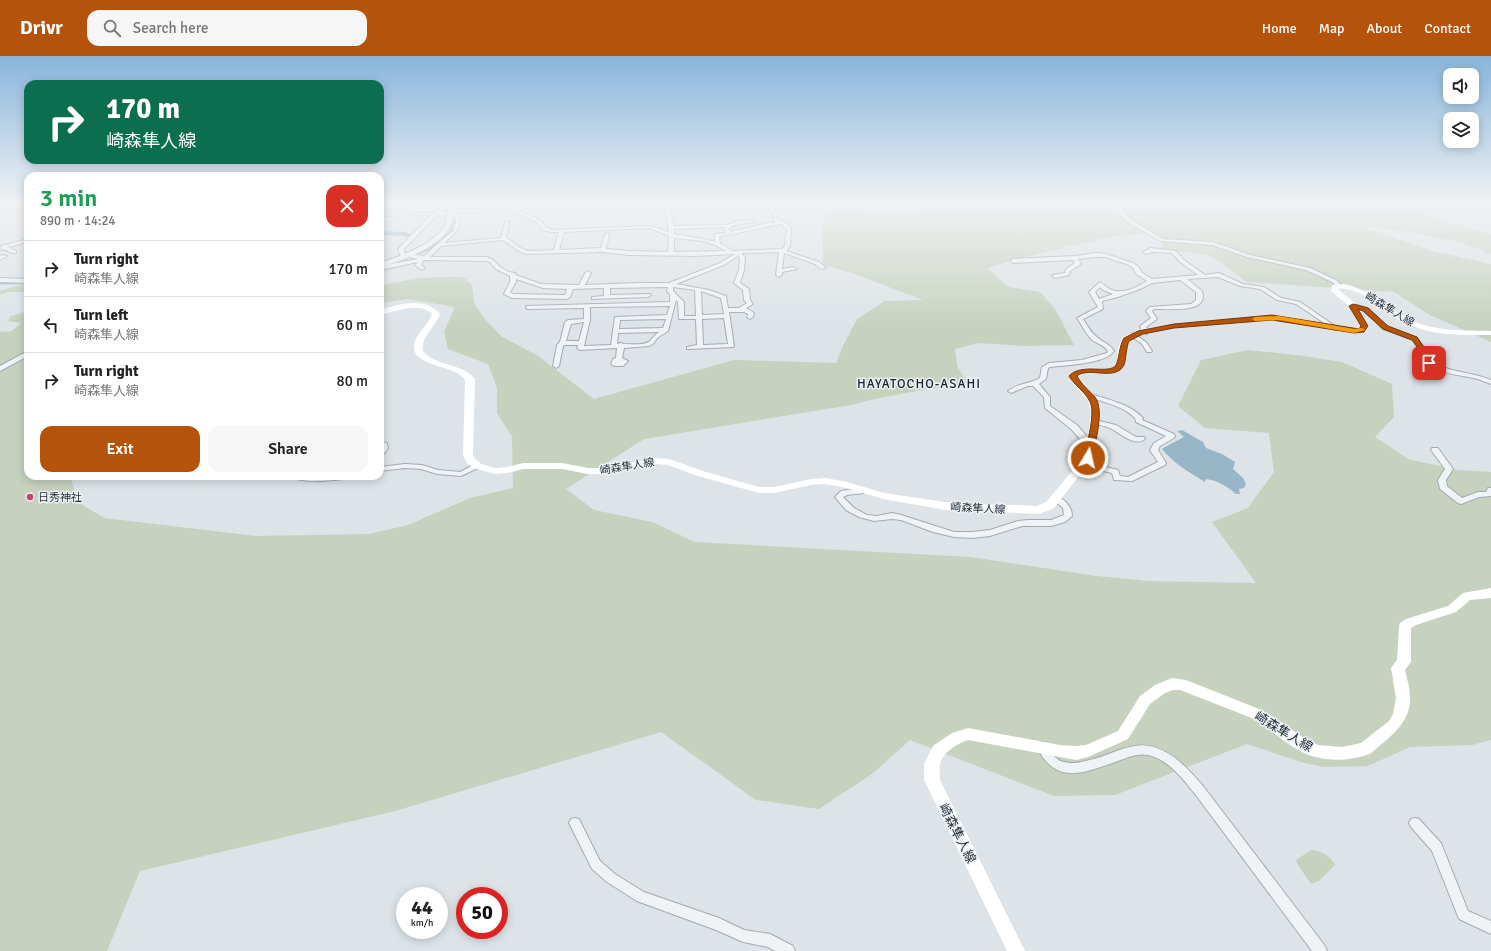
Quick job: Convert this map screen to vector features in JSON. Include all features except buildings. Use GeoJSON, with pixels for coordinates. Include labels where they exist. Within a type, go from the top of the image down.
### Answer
{"type":"FeatureCollection","features":[{"type":"Feature","properties":{"kind":"main road","name":"崎森隼人線"},"geometry":{"type":"LineString","coordinates":[[478,466],[495,471],[508,470],[523,466],[562,466],[588,471],[602,471],[655,461],[668,462],[702,474],[758,490],[774,490],[811,482],[825,481],[847,485],[864,491],[898,499],[945,506],[1039,510],[1046,508],[1088,458],[1096,410],[1090,396],[1075,380],[1073,376],[1074,374],[1085,370],[1107,371],[1117,369],[1121,364],[1124,343],[1126,339],[1133,335],[1174,326],[1272,318],[1354,331],[1364,329],[1362,322],[1353,306],[1335,292],[1335,287],[1340,286],[1360,291],[1404,320],[1425,328],[1442,332],[1491,333]]}},
{"type":"Feature","properties":{"kind":"main road"},"geometry":{"type":"LineString","coordinates":[[384,312],[396,308],[420,306],[429,307],[434,310],[436,314],[434,323],[419,340],[418,349],[421,355],[427,360],[461,370],[470,379],[468,455],[471,461],[478,466]]}},
{"type":"Feature","properties":{"kind":"main road","name":"崎森隼人線"},"geometry":{"type":"LineString","coordinates":[[1016,951],[932,780],[932,764],[938,751],[957,737],[968,734],[1042,747],[1060,752],[1076,753],[1088,751],[1116,739],[1128,729],[1145,700],[1160,689],[1172,684],[1181,684],[1254,713],[1264,718],[1299,743],[1316,751],[1342,754],[1365,749],[1394,725],[1400,714],[1403,698],[1398,668],[1404,662],[1405,626],[1411,622],[1452,609],[1466,596],[1491,593]]}},
{"type":"Feature","properties":{"kind":"street"},"geometry":{"type":"LineString","coordinates":[[405,245],[401,249],[407,256],[466,260],[487,259],[493,261],[499,269],[543,286],[581,287],[671,284],[718,294],[724,297],[731,346],[689,348]]}},
{"type":"Feature","properties":{"kind":"street"},"geometry":{"type":"LineString","coordinates":[[384,263],[407,256],[427,245]]}},
{"type":"Feature","properties":{"kind":"street"},"geometry":{"type":"LineString","coordinates":[[422,268],[418,265],[423,258],[440,245]]}},
{"type":"Feature","properties":{"kind":"street"},"geometry":{"type":"LineString","coordinates":[[513,245],[518,250],[525,252],[603,250],[630,253],[695,254],[783,251],[818,263],[823,268]]}},
{"type":"Feature","properties":{"kind":"street"},"geometry":{"type":"LineString","coordinates":[[556,251],[558,245]]}},
{"type":"Feature","properties":{"kind":"street"},"geometry":{"type":"LineString","coordinates":[[603,250],[604,245]]}},
{"type":"Feature","properties":{"kind":"street"},"geometry":{"type":"LineString","coordinates":[[671,245],[671,253]]}},
{"type":"Feature","properties":{"kind":"street"},"geometry":{"type":"LineString","coordinates":[[718,245],[731,252]]}},
{"type":"Feature","properties":{"kind":"street"},"geometry":{"type":"LineString","coordinates":[[787,245],[783,251],[779,273],[794,269]]}},
{"type":"Feature","properties":{"kind":"street"},"geometry":{"type":"LineString","coordinates":[[1215,245],[1249,256],[1308,269],[1334,281],[1340,286]]}},
{"type":"Feature","properties":{"kind":"street"},"geometry":{"type":"LineString","coordinates":[[2,247],[14,252]]}},
{"type":"Feature","properties":{"kind":"street"},"geometry":{"type":"LineString","coordinates":[[1146,252],[1152,250],[1174,252],[1182,261],[1203,276]]}},
{"type":"Feature","properties":{"kind":"street"},"geometry":{"type":"LineString","coordinates":[[671,284],[722,264],[739,253]]}},
{"type":"Feature","properties":{"kind":"street"},"geometry":{"type":"LineString","coordinates":[[739,253],[743,262],[742,272],[737,283],[746,288],[750,304],[742,308],[745,310]]}},
{"type":"Feature","properties":{"kind":"street"},"geometry":{"type":"LineString","coordinates":[[1013,260],[1058,260],[1096,255],[1106,256],[1136,266],[1138,274],[1151,281]]}},
{"type":"Feature","properties":{"kind":"street"},"geometry":{"type":"LineString","coordinates":[[384,267],[423,258]]}},
{"type":"Feature","properties":{"kind":"street"},"geometry":{"type":"LineString","coordinates":[[1055,276],[1067,274],[1068,270],[1078,264],[1075,258]]}},
{"type":"Feature","properties":{"kind":"street"},"geometry":{"type":"LineString","coordinates":[[581,287],[588,273]]}},
{"type":"Feature","properties":{"kind":"street"},"geometry":{"type":"LineString","coordinates":[[513,274],[513,282],[507,292],[507,294],[512,296],[567,297],[571,287]]}},
{"type":"Feature","properties":{"kind":"street"},"geometry":{"type":"LineString","coordinates":[[1098,301],[1138,288],[1151,281],[1203,276],[1223,276],[1242,285],[1262,288],[1279,299],[1298,303],[1335,328]]}},
{"type":"Feature","properties":{"kind":"street"},"geometry":{"type":"LineString","coordinates":[[1146,332],[1143,326],[1154,320],[1149,311],[1152,308],[1185,307],[1193,305],[1198,301],[1200,294],[1199,291],[1181,278]]}},
{"type":"Feature","properties":{"kind":"street"},"geometry":{"type":"LineString","coordinates":[[0,280],[24,281]]}},
{"type":"Feature","properties":{"kind":"street"},"geometry":{"type":"LineString","coordinates":[[671,284],[670,291],[681,302],[681,318],[699,317],[745,310],[752,313],[750,316]]}},
{"type":"Feature","properties":{"kind":"street"},"geometry":{"type":"LineString","coordinates":[[1011,391],[1027,384],[1035,384],[1043,379],[1045,367],[1049,365],[1083,362],[1109,354],[1111,351],[1108,346],[1095,339],[1080,318],[1101,308],[1092,292],[1100,284],[1105,289],[1116,293],[1116,296]]}},
{"type":"Feature","properties":{"kind":"street"},"geometry":{"type":"LineString","coordinates":[[607,286],[608,297]]}},
{"type":"Feature","properties":{"kind":"street"},"geometry":{"type":"LineString","coordinates":[[698,290],[700,347]]}},
{"type":"Feature","properties":{"kind":"street"},"geometry":{"type":"LineString","coordinates":[[563,343],[617,346],[647,344],[666,330],[673,304],[673,294]]}},
{"type":"Feature","properties":{"kind":"street"},"geometry":{"type":"LineString","coordinates":[[594,298],[648,295]]}},
{"type":"Feature","properties":{"kind":"street"},"geometry":{"type":"LineString","coordinates":[[528,307],[560,310],[587,306],[673,304]]}},
{"type":"Feature","properties":{"kind":"street"},"geometry":{"type":"LineString","coordinates":[[581,355],[580,345],[588,320],[587,306]]}},
{"type":"Feature","properties":{"kind":"street"},"geometry":{"type":"LineString","coordinates":[[1353,306],[1366,309],[1385,328],[1415,339],[1427,356],[1424,359],[1435,367],[1447,371],[1471,374],[1491,382]]}},
{"type":"Feature","properties":{"kind":"street"},"geometry":{"type":"LineString","coordinates":[[619,359],[615,332],[617,318],[669,316]]}},
{"type":"Feature","properties":{"kind":"street"},"geometry":{"type":"LineString","coordinates":[[556,366],[560,345],[563,343],[568,322],[588,320]]}},
{"type":"Feature","properties":{"kind":"street"},"geometry":{"type":"LineString","coordinates":[[615,332],[666,330]]}},
{"type":"Feature","properties":{"kind":"street"},"geometry":{"type":"LineString","coordinates":[[1133,335],[1144,343],[1150,351]]}},
{"type":"Feature","properties":{"kind":"street"},"geometry":{"type":"LineString","coordinates":[[0,369],[24,355]]}},
{"type":"Feature","properties":{"kind":"street"},"geometry":{"type":"LineString","coordinates":[[1035,384],[1047,396],[1047,407],[1074,427],[1090,445]]}},
{"type":"Feature","properties":{"kind":"street"},"geometry":{"type":"LineString","coordinates":[[1084,464],[1115,472],[1117,478],[1129,479],[1162,463],[1154,450],[1157,445],[1172,436],[1138,421],[1139,418],[1137,416],[1124,408],[1090,396]]}},
{"type":"Feature","properties":{"kind":"street"},"geometry":{"type":"LineString","coordinates":[[1094,422],[1113,427],[1135,439],[1141,439]]}},
{"type":"Feature","properties":{"kind":"street"},"geometry":{"type":"LineString","coordinates":[[1435,450],[1449,470],[1442,480],[1443,487],[1461,501],[1478,495],[1488,494],[1491,490]]}},
{"type":"Feature","properties":{"kind":"street"},"geometry":{"type":"LineString","coordinates":[[384,468],[404,466],[422,467],[437,472],[461,474],[478,466]]}},
{"type":"Feature","properties":{"kind":"street"},"geometry":{"type":"LineString","coordinates":[[864,491],[849,492],[841,494],[839,497],[844,504],[855,513],[868,518],[891,516],[911,520],[949,534],[963,535],[1001,531],[1014,524],[1024,522],[1053,524],[1062,521],[1068,516],[1069,511],[1065,504],[1055,498]]}},
{"type":"Feature","properties":{"kind":"street"},"geometry":{"type":"LineString","coordinates":[[1042,747],[1047,756],[1060,766],[1072,768],[1140,750],[1158,754],[1178,767],[1199,790],[1320,951]]}},
{"type":"Feature","properties":{"kind":"street"},"geometry":{"type":"LineString","coordinates":[[575,823],[596,865],[610,878],[641,898],[719,924],[743,936],[770,941],[788,951]]}},
{"type":"Feature","properties":{"kind":"street"},"geometry":{"type":"LineString","coordinates":[[1415,823],[1437,847],[1464,915],[1491,928]]}},
{"type":"Feature","properties":{"kind":"green space"},"geometry":{"type":"Polygon","coordinates":[[[823,245],[1076,245],[987,268],[1008,287],[1040,292],[1055,309],[1074,345],[1025,346],[979,343],[955,349],[957,366],[967,382],[879,398],[851,405],[644,439],[566,489],[594,510],[652,522],[695,542],[971,557],[1096,576],[1148,581],[1256,583],[1212,522],[1248,508],[1274,472],[1269,433],[1205,428],[1178,406],[1201,360],[1248,350],[1342,362],[1392,384],[1394,417],[1375,437],[1408,459],[1458,470],[1491,472],[1491,740],[1472,745],[1410,747],[1368,766],[1323,767],[1301,762],[1247,744],[1115,795],[1054,796],[910,740],[872,774],[819,809],[756,800],[661,732],[395,811],[140,871],[107,951],[0,951],[0,332],[12,331],[21,323],[8,321],[11,316],[24,312],[24,480],[71,480],[78,502],[104,518],[256,536],[369,534],[408,525],[470,498],[513,488],[512,437],[497,413],[497,388],[488,364],[448,349],[444,332],[455,307],[408,299],[384,302],[384,285],[421,278],[463,277],[472,285],[474,303],[485,319],[501,336],[538,356],[594,399],[734,360],[836,363],[857,319],[885,301],[923,300],[852,273],[823,265],[823,245]]]}},
{"type":"Feature","properties":{"kind":"green space"},"geometry":{"type":"Polygon","coordinates":[[[1162,245],[1415,245],[1433,251],[1491,264],[1491,342],[1430,315],[1394,292],[1246,282],[1222,263],[1206,254],[1160,250],[1162,245]]]}},
{"type":"Feature","properties":{"kind":"green space"},"geometry":{"type":"Polygon","coordinates":[[[1467,245],[1491,245],[1491,254],[1467,245]]]}},
{"type":"Feature","properties":{"kind":"green space"},"geometry":{"type":"Polygon","coordinates":[[[24,285],[24,292],[8,292],[0,295],[0,291],[24,285]]]}},
{"type":"Feature","properties":{"kind":"green space"},"geometry":{"type":"Polygon","coordinates":[[[1311,850],[1325,854],[1335,865],[1319,881],[1311,884],[1296,860],[1311,850]]]}},
{"type":"Feature","properties":{"kind":"water"},"geometry":{"type":"Polygon","coordinates":[[[1182,430],[1203,442],[1206,448],[1222,454],[1235,462],[1233,469],[1243,478],[1246,484],[1244,488],[1239,489],[1240,494],[1236,494],[1218,482],[1206,479],[1205,482],[1182,467],[1166,454],[1162,449],[1184,437],[1177,431],[1182,430]]]}},
{"type":"Feature","properties":{"kind":"waterway"},"geometry":{"type":"LineString","coordinates":[[414,254],[435,245]]}},
{"type":"Feature","properties":{"kind":"waterway"},"geometry":{"type":"LineString","coordinates":[[0,282],[24,282]]}},
{"type":"Feature","properties":{"kind":"slow traffic"},"geometry":{"type":"LineString","coordinates":[[1255,319],[1279,318],[1354,331],[1362,330]]}},
{"type":"Feature","properties":{"kind":"place","name":"日秀神社"},"geometry":{"type":"Point","coordinates":[30,497]}},
{"type":"Feature","properties":{"kind":"district","name":"HAYATOCHO-ASAHI"},"geometry":{"type":"Point","coordinates":[919,383]}},
{"type":"Feature","properties":{"kind":"route"},"geometry":{"type":"LineString","coordinates":[[1088,458],[1096,417],[1096,407],[1093,399],[1077,384],[1073,376],[1074,374],[1085,370],[1107,371],[1117,369],[1121,364],[1122,349],[1126,339],[1141,332],[1174,326],[1262,318],[1279,318],[1361,331],[1365,326],[1353,306],[1366,309],[1385,328],[1415,339],[1427,356],[1424,359],[1429,363]]}}]}
